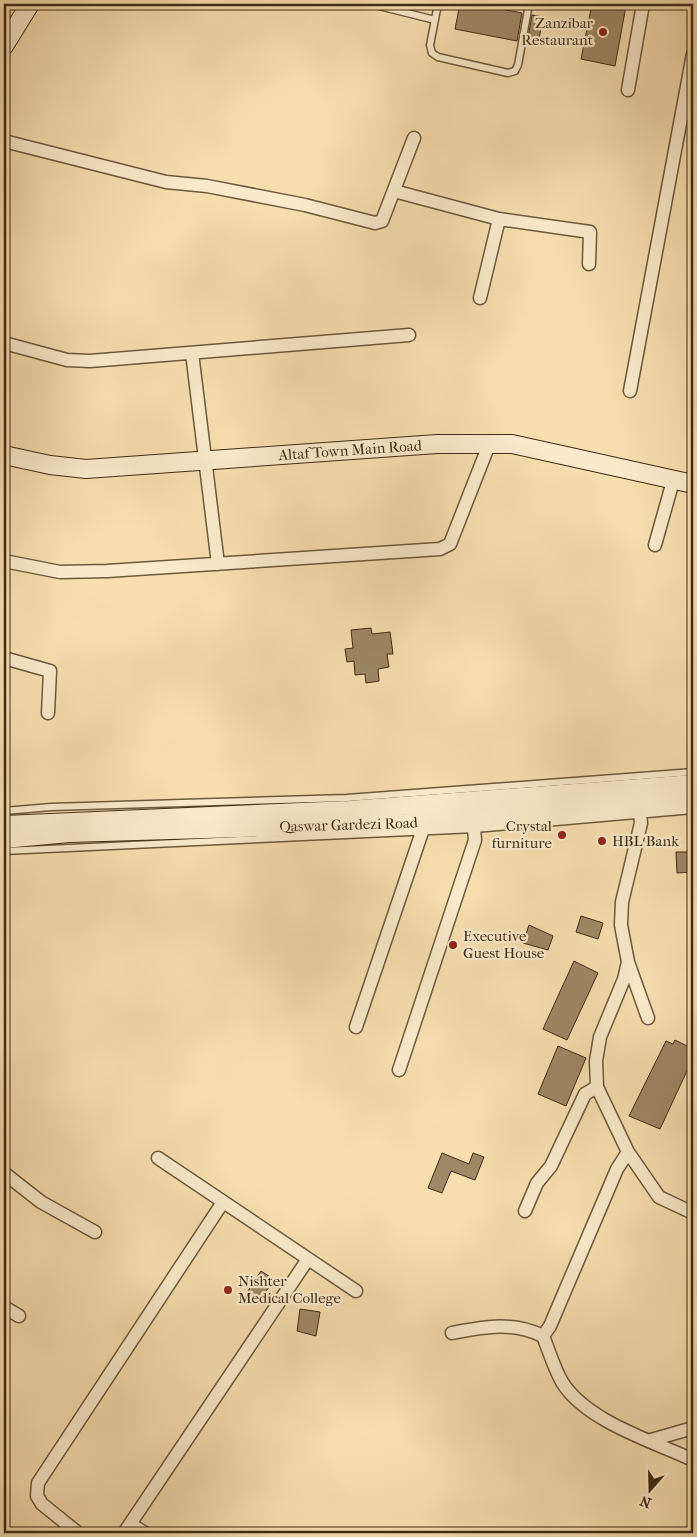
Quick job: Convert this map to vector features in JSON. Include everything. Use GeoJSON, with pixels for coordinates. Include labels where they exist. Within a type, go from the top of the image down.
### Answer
{"type":"FeatureCollection","features":[{"type":"Feature","properties":{"kind":"main road"},"geometry":{"type":"LineString","coordinates":[[4,46],[30,4]]}},
{"type":"Feature","properties":{"kind":"main road","name":"Altaf Town Main Road"},"geometry":{"type":"LineString","coordinates":[[4,455],[50,465],[86,469],[490,442],[512,444],[693,484]]}},
{"type":"Feature","properties":{"kind":"main road"},"geometry":{"type":"LineString","coordinates":[[4,825],[693,784]]}},
{"type":"Feature","properties":{"kind":"main road","name":"Qaswar Gardezi Road"},"geometry":{"type":"LineString","coordinates":[[4,839],[69,833],[407,823],[474,824],[619,811],[693,800]]}},
{"type":"Feature","properties":{"kind":"street"},"geometry":{"type":"LineString","coordinates":[[628,90],[644,4]]}},
{"type":"Feature","properties":{"kind":"street"},"geometry":{"type":"LineString","coordinates":[[630,390],[693,54]]}},
{"type":"Feature","properties":{"kind":"street"},"geometry":{"type":"LineString","coordinates":[[4,141],[166,182],[206,186],[305,205],[368,222],[382,221],[414,138]]}},
{"type":"Feature","properties":{"kind":"street"},"geometry":{"type":"LineString","coordinates":[[394,191],[499,219],[590,232],[589,264]]}},
{"type":"Feature","properties":{"kind":"street"},"geometry":{"type":"LineString","coordinates":[[480,298],[499,219]]}},
{"type":"Feature","properties":{"kind":"street"},"geometry":{"type":"LineString","coordinates":[[4,343],[67,360],[90,361],[409,335]]}},
{"type":"Feature","properties":{"kind":"street"},"geometry":{"type":"LineString","coordinates":[[192,353],[218,564]]}},
{"type":"Feature","properties":{"kind":"street"},"geometry":{"type":"LineString","coordinates":[[4,561],[60,572],[107,571],[445,548],[450,544],[490,442]]}},
{"type":"Feature","properties":{"kind":"street"},"geometry":{"type":"LineString","coordinates":[[654,545],[673,481]]}},
{"type":"Feature","properties":{"kind":"street"},"geometry":{"type":"LineString","coordinates":[[4,658],[50,671],[48,713]]}},
{"type":"Feature","properties":{"kind":"street"},"geometry":{"type":"LineString","coordinates":[[640,814],[641,823],[622,902],[621,926],[628,962],[648,1018]]}},
{"type":"Feature","properties":{"kind":"street"},"geometry":{"type":"LineString","coordinates":[[399,1070],[475,840],[474,824]]}},
{"type":"Feature","properties":{"kind":"street"},"geometry":{"type":"LineString","coordinates":[[356,1027],[422,832]]}},
{"type":"Feature","properties":{"kind":"street"},"geometry":{"type":"LineString","coordinates":[[628,962],[624,979],[600,1037],[596,1061],[596,1087],[628,1152],[659,1197],[693,1213]]}},
{"type":"Feature","properties":{"kind":"street"},"geometry":{"type":"LineString","coordinates":[[525,1210],[537,1183],[551,1166],[585,1094],[596,1087]]}},
{"type":"Feature","properties":{"kind":"street"},"geometry":{"type":"LineString","coordinates":[[542,1336],[550,1326],[617,1169],[628,1152]]}},
{"type":"Feature","properties":{"kind":"street"},"geometry":{"type":"LineString","coordinates":[[158,1158],[356,1291]]}},
{"type":"Feature","properties":{"kind":"street"},"geometry":{"type":"LineString","coordinates":[[4,1173],[41,1202],[95,1232]]}},
{"type":"Feature","properties":{"kind":"street"},"geometry":{"type":"LineString","coordinates":[[78,1533],[42,1504],[37,1496],[38,1482],[223,1202]]}},
{"type":"Feature","properties":{"kind":"street"},"geometry":{"type":"LineString","coordinates":[[145,1533],[127,1528],[308,1259]]}},
{"type":"Feature","properties":{"kind":"street"},"geometry":{"type":"LineString","coordinates":[[4,1307],[19,1316]]}},
{"type":"Feature","properties":{"kind":"street"},"geometry":{"type":"LineString","coordinates":[[452,1333],[493,1326],[514,1326],[542,1336],[562,1382],[578,1402],[605,1420],[693,1460]]}},
{"type":"Feature","properties":{"kind":"street"},"geometry":{"type":"LineString","coordinates":[[651,1440],[693,1428]]}},
{"type":"Feature","properties":{"kind":"lane"},"geometry":{"type":"LineString","coordinates":[[371,4],[435,20]]}},
{"type":"Feature","properties":{"kind":"lane"},"geometry":{"type":"LineString","coordinates":[[438,4],[430,45],[432,53],[438,57],[508,73],[515,71],[518,65],[529,4]]}},
{"type":"Feature","properties":{"kind":"lane"},"geometry":{"type":"LineString","coordinates":[[447,798],[693,772]]}},
{"type":"Feature","properties":{"kind":"lane"},"geometry":{"type":"LineString","coordinates":[[4,811],[51,807],[348,804]]}},
{"type":"Feature","properties":{"kind":"lane"},"geometry":{"type":"LineString","coordinates":[[619,811],[640,814],[693,810]]}},
{"type":"Feature","properties":{"kind":"lane"},"geometry":{"type":"LineString","coordinates":[[4,851],[67,846],[422,832],[474,824]]}},
{"type":"Feature","properties":{"kind":"building"},"geometry":{"type":"Polygon","coordinates":[[[460,4],[474,4],[522,13],[517,41],[455,29],[460,4]]]}},
{"type":"Feature","properties":{"kind":"building","name":"Zanzibar Restaurant"},"geometry":{"type":"Polygon","coordinates":[[[592,4],[626,6],[615,66],[581,59],[592,4]]]}},
{"type":"Feature","properties":{"kind":"building"},"geometry":{"type":"Polygon","coordinates":[[[532,15],[543,17],[538,45],[527,43],[532,15]]]}},
{"type":"Feature","properties":{"kind":"building"},"geometry":{"type":"Polygon","coordinates":[[[371,628],[372,634],[390,632],[393,654],[387,654],[389,667],[378,669],[379,681],[366,683],[365,674],[355,675],[354,661],[347,662],[345,649],[353,648],[351,630],[371,628]]]}},
{"type":"Feature","properties":{"kind":"building"},"geometry":{"type":"Polygon","coordinates":[[[676,852],[693,852],[693,872],[677,873],[676,852]]]}},
{"type":"Feature","properties":{"kind":"building"},"geometry":{"type":"Polygon","coordinates":[[[581,916],[603,923],[598,939],[576,932],[581,916]]]}},
{"type":"Feature","properties":{"kind":"building"},"geometry":{"type":"Polygon","coordinates":[[[529,925],[553,936],[548,950],[523,943],[529,925]]]}},
{"type":"Feature","properties":{"kind":"building"},"geometry":{"type":"Polygon","coordinates":[[[574,961],[598,973],[567,1040],[543,1029],[574,961]]]}},
{"type":"Feature","properties":{"kind":"building"},"geometry":{"type":"Polygon","coordinates":[[[675,1040],[691,1048],[688,1054],[693,1058],[660,1129],[629,1116],[666,1041],[673,1044],[675,1040]]]}},
{"type":"Feature","properties":{"kind":"building"},"geometry":{"type":"Polygon","coordinates":[[[558,1046],[586,1058],[566,1106],[538,1094],[558,1046]]]}},
{"type":"Feature","properties":{"kind":"building"},"geometry":{"type":"Polygon","coordinates":[[[442,1153],[469,1164],[473,1153],[484,1157],[475,1180],[451,1171],[442,1193],[428,1188],[442,1153]]]}},
{"type":"Feature","properties":{"kind":"building"},"geometry":{"type":"Polygon","coordinates":[[[261,1271],[275,1280],[257,1302],[246,1294],[261,1271]]]}},
{"type":"Feature","properties":{"kind":"building"},"geometry":{"type":"Polygon","coordinates":[[[300,1309],[320,1312],[316,1336],[297,1331],[300,1309]]]}},
{"type":"Feature","properties":{"kind":"place","name":"Zanzibar Restaurant"},"geometry":{"type":"Point","coordinates":[603,32]}},
{"type":"Feature","properties":{"kind":"place","name":"Crystal furniture"},"geometry":{"type":"Point","coordinates":[562,835]}},
{"type":"Feature","properties":{"kind":"place","name":"HBL Bank"},"geometry":{"type":"Point","coordinates":[602,841]}},
{"type":"Feature","properties":{"kind":"place","name":"Executive Guest House"},"geometry":{"type":"Point","coordinates":[453,945]}},
{"type":"Feature","properties":{"kind":"place","name":"Nishter Medical College"},"geometry":{"type":"Point","coordinates":[228,1290]}}]}
